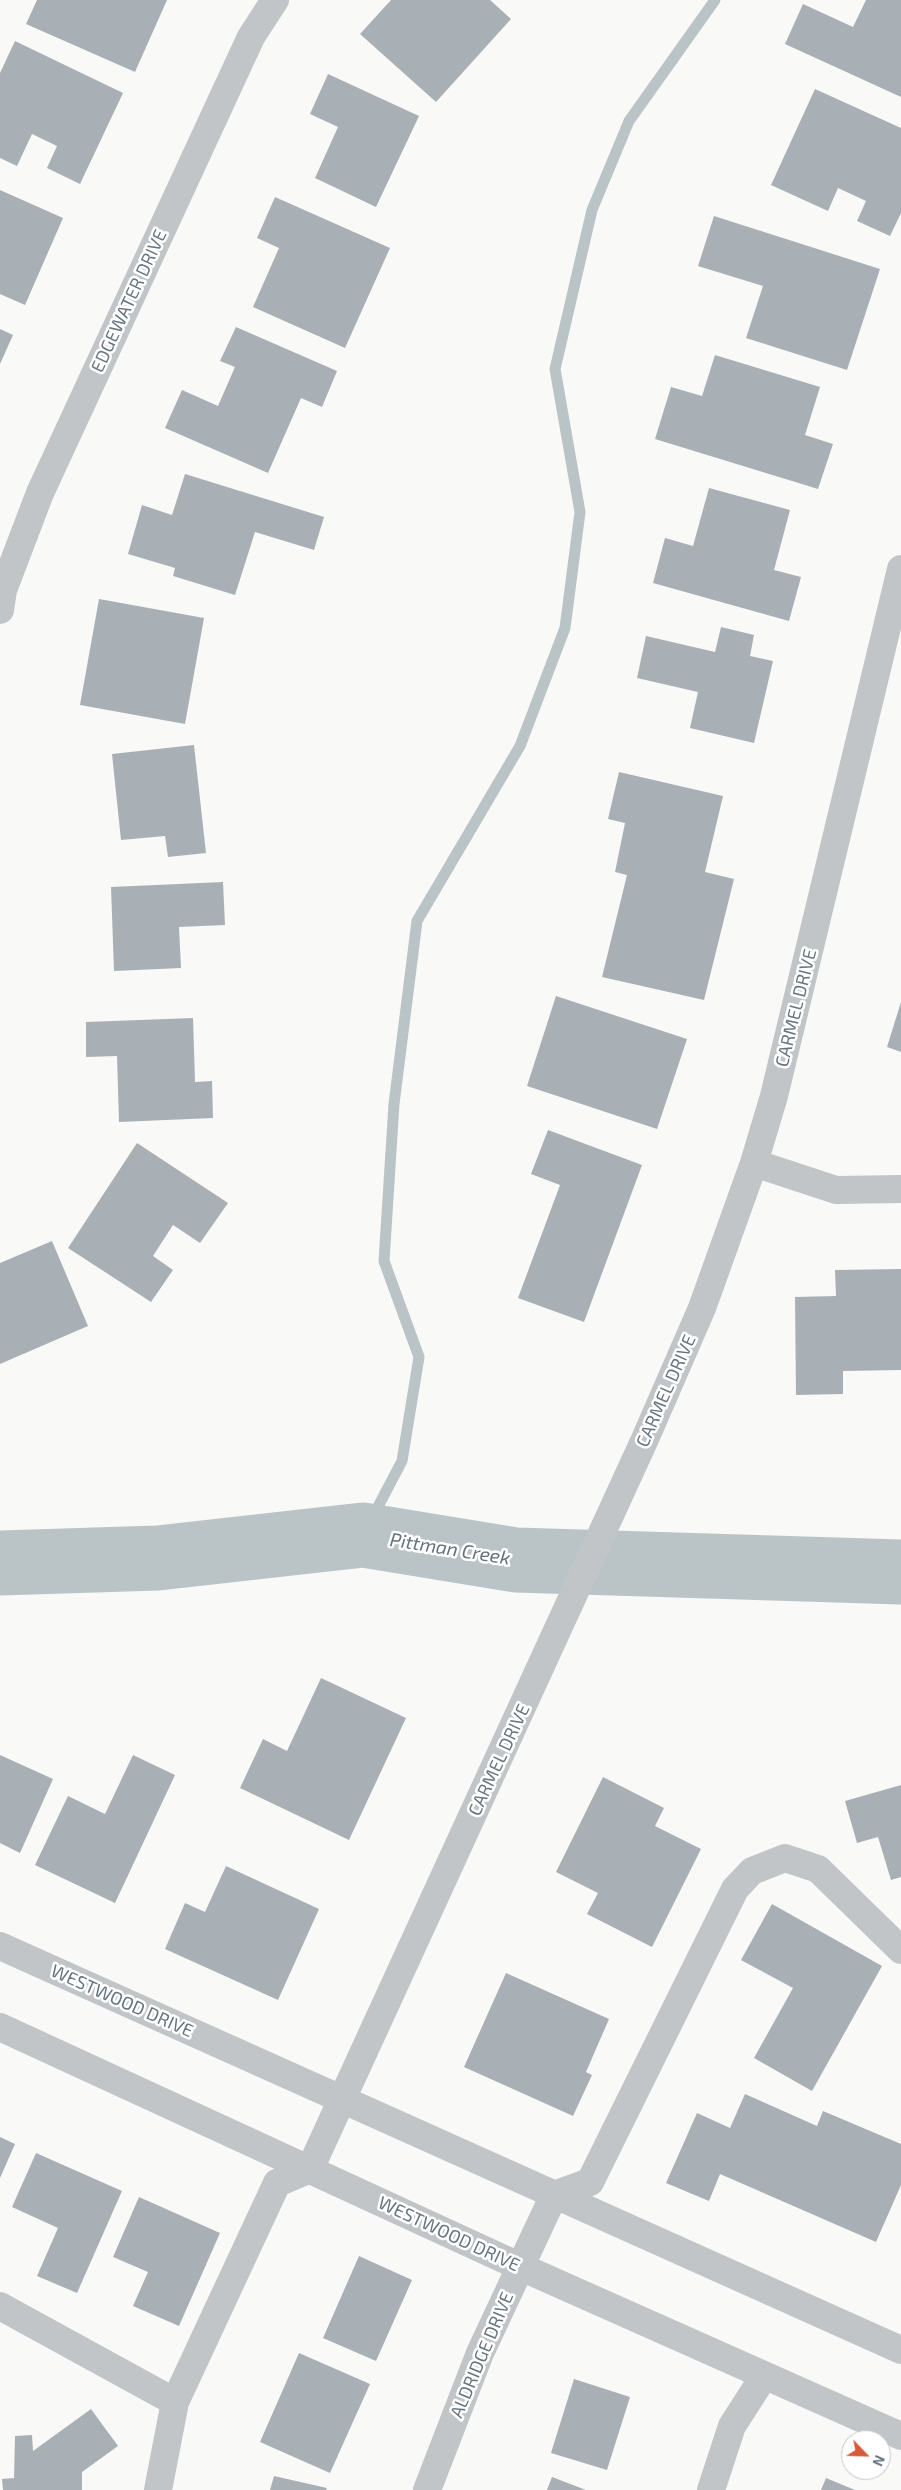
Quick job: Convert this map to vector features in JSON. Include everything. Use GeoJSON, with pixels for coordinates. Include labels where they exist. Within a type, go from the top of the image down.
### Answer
{"type":"FeatureCollection","features":[{"type":"Feature","properties":{"kind":"street","name":"EDGEWATER DRIVE"},"geometry":{"type":"LineString","coordinates":[[0,610],[3,590],[40,493],[251,37],[275,0]]}},
{"type":"Feature","properties":{"kind":"street","name":"CARMEL DRIVE"},"geometry":{"type":"LineString","coordinates":[[310,2169],[646,1439],[702,1308],[754,1163],[774,1096],[901,569]]}},
{"type":"Feature","properties":{"kind":"street"},"geometry":{"type":"LineString","coordinates":[[754,1163],[836,1190],[901,1189]]}},
{"type":"Feature","properties":{"kind":"street"},"geometry":{"type":"LineString","coordinates":[[554,2195],[590,2182],[727,1904],[735,1889],[752,1870],[785,1858],[818,1869],[901,1950]]}},
{"type":"Feature","properties":{"kind":"street","name":"WESTWOOD DRIVE"},"geometry":{"type":"LineString","coordinates":[[0,1946],[342,2101],[901,2350]]}},
{"type":"Feature","properties":{"kind":"street","name":"WESTWOOD DRIVE"},"geometry":{"type":"LineString","coordinates":[[0,2027],[520,2267],[901,2436]]}},
{"type":"Feature","properties":{"kind":"street"},"geometry":{"type":"LineString","coordinates":[[158,2490],[175,2402],[277,2183],[310,2169]]}},
{"type":"Feature","properties":{"kind":"street","name":"ALDRIDGE DRIVE"},"geometry":{"type":"LineString","coordinates":[[427,2490],[480,2353],[554,2195]]}},
{"type":"Feature","properties":{"kind":"street"},"geometry":{"type":"LineString","coordinates":[[0,2306],[175,2402]]}},
{"type":"Feature","properties":{"kind":"street"},"geometry":{"type":"LineString","coordinates":[[711,2490],[732,2426],[764,2376]]}},
{"type":"Feature","properties":{"kind":"building"},"geometry":{"type":"Polygon","coordinates":[[[37,0],[167,0],[135,72],[26,24],[37,0]]]}},
{"type":"Feature","properties":{"kind":"building"},"geometry":{"type":"Polygon","coordinates":[[[391,0],[490,0],[511,19],[436,102],[360,34],[391,0]]]}},
{"type":"Feature","properties":{"kind":"building"},"geometry":{"type":"Polygon","coordinates":[[[866,0],[901,0],[901,97],[785,44],[803,4],[853,27],[866,0]]]}},
{"type":"Feature","properties":{"kind":"building"},"geometry":{"type":"Polygon","coordinates":[[[15,41],[123,93],[80,184],[47,168],[57,146],[32,134],[17,166],[0,158],[0,73],[15,41]]]}},
{"type":"Feature","properties":{"kind":"building"},"geometry":{"type":"Polygon","coordinates":[[[328,74],[419,116],[376,207],[315,178],[338,127],[310,114],[328,74]]]}},
{"type":"Feature","properties":{"kind":"building"},"geometry":{"type":"Polygon","coordinates":[[[815,89],[901,128],[901,213],[890,236],[857,221],[866,201],[838,188],[828,211],[771,185],[815,89]]]}},
{"type":"Feature","properties":{"kind":"building"},"geometry":{"type":"Polygon","coordinates":[[[0,190],[63,218],[25,305],[0,294],[0,190]]]}},
{"type":"Feature","properties":{"kind":"building"},"geometry":{"type":"Polygon","coordinates":[[[275,197],[390,248],[345,348],[253,307],[279,248],[257,238],[275,197]]]}},
{"type":"Feature","properties":{"kind":"building"},"geometry":{"type":"Polygon","coordinates":[[[714,216],[880,269],[847,370],[746,338],[763,286],[698,266],[714,216]]]}},
{"type":"Feature","properties":{"kind":"building"},"geometry":{"type":"Polygon","coordinates":[[[236,327],[337,371],[322,407],[301,398],[268,473],[165,428],[182,390],[218,406],[235,367],[220,361],[236,327]]]}},
{"type":"Feature","properties":{"kind":"building"},"geometry":{"type":"Polygon","coordinates":[[[0,329],[13,335],[0,364],[0,329]]]}},
{"type":"Feature","properties":{"kind":"building"},"geometry":{"type":"Polygon","coordinates":[[[715,355],[820,387],[805,435],[833,444],[818,489],[655,439],[671,387],[702,396],[715,355]]]}},
{"type":"Feature","properties":{"kind":"building"},"geometry":{"type":"Polygon","coordinates":[[[185,474],[324,517],[314,550],[255,532],[235,595],[173,576],[175,568],[128,554],[142,505],[172,515],[185,474]]]}},
{"type":"Feature","properties":{"kind":"building"},"geometry":{"type":"Polygon","coordinates":[[[709,488],[790,510],[774,570],[801,577],[789,621],[653,583],[665,538],[693,546],[709,488]]]}},
{"type":"Feature","properties":{"kind":"building"},"geometry":{"type":"Polygon","coordinates":[[[99,599],[204,618],[185,724],[80,705],[99,599]]]}},
{"type":"Feature","properties":{"kind":"building"},"geometry":{"type":"Polygon","coordinates":[[[721,627],[754,635],[750,656],[773,661],[754,743],[690,728],[698,692],[637,678],[646,636],[715,652],[721,627]]]}},
{"type":"Feature","properties":{"kind":"building"},"geometry":{"type":"Polygon","coordinates":[[[194,745],[206,853],[168,857],[165,836],[121,840],[112,754],[194,745]]]}},
{"type":"Feature","properties":{"kind":"building"},"geometry":{"type":"Polygon","coordinates":[[[619,772],[723,796],[705,872],[734,879],[704,1000],[602,977],[627,875],[615,872],[625,823],[608,819],[619,772]]]}},
{"type":"Feature","properties":{"kind":"building"},"geometry":{"type":"Polygon","coordinates":[[[223,882],[225,925],[179,927],[181,968],[114,971],[111,887],[223,882]]]}},
{"type":"Feature","properties":{"kind":"building"},"geometry":{"type":"Polygon","coordinates":[[[556,996],[687,1039],[657,1129],[527,1086],[556,996]]]}},
{"type":"Feature","properties":{"kind":"building"},"geometry":{"type":"Polygon","coordinates":[[[901,1002],[901,1052],[887,1047],[901,1002]]]}},
{"type":"Feature","properties":{"kind":"building"},"geometry":{"type":"Polygon","coordinates":[[[193,1018],[195,1082],[212,1081],[213,1118],[119,1122],[117,1056],[86,1057],[86,1022],[193,1018]]]}},
{"type":"Feature","properties":{"kind":"building"},"geometry":{"type":"Polygon","coordinates":[[[548,1130],[642,1165],[584,1322],[518,1298],[560,1185],[531,1174],[548,1130]]]}},
{"type":"Feature","properties":{"kind":"building"},"geometry":{"type":"Polygon","coordinates":[[[137,1143],[228,1203],[200,1243],[173,1225],[153,1256],[173,1270],[151,1302],[68,1248],[137,1143]]]}},
{"type":"Feature","properties":{"kind":"building"},"geometry":{"type":"Polygon","coordinates":[[[52,1241],[88,1326],[0,1364],[0,1263],[52,1241]]]}},
{"type":"Feature","properties":{"kind":"building"},"geometry":{"type":"Polygon","coordinates":[[[901,1269],[901,1370],[843,1371],[843,1394],[796,1395],[795,1297],[836,1296],[835,1270],[901,1269]]]}},
{"type":"Feature","properties":{"kind":"building"},"geometry":{"type":"Polygon","coordinates":[[[321,1678],[406,1718],[349,1840],[240,1788],[263,1739],[287,1751],[321,1678]]]}},
{"type":"Feature","properties":{"kind":"building"},"geometry":{"type":"Polygon","coordinates":[[[0,1755],[53,1779],[20,1853],[0,1843],[0,1755]]]}},
{"type":"Feature","properties":{"kind":"building"},"geometry":{"type":"Polygon","coordinates":[[[133,1755],[175,1775],[115,1903],[35,1865],[68,1796],[105,1814],[133,1755]]]}},
{"type":"Feature","properties":{"kind":"building"},"geometry":{"type":"Polygon","coordinates":[[[603,1777],[664,1808],[655,1826],[701,1849],[652,1947],[587,1914],[598,1893],[556,1872],[603,1777]]]}},
{"type":"Feature","properties":{"kind":"building"},"geometry":{"type":"Polygon","coordinates":[[[901,1785],[901,1877],[891,1880],[878,1837],[857,1843],[845,1801],[901,1785]]]}},
{"type":"Feature","properties":{"kind":"building"},"geometry":{"type":"Polygon","coordinates":[[[226,1866],[319,1909],[278,2000],[165,1949],[185,1903],[205,1912],[226,1866]]]}},
{"type":"Feature","properties":{"kind":"building"},"geometry":{"type":"Polygon","coordinates":[[[772,1904],[882,1966],[812,2091],[754,2058],[793,1988],[741,1960],[772,1904]]]}},
{"type":"Feature","properties":{"kind":"building"},"geometry":{"type":"Polygon","coordinates":[[[506,1973],[609,2019],[586,2072],[592,2075],[573,2116],[464,2067],[506,1973]]]}},
{"type":"Feature","properties":{"kind":"building"},"geometry":{"type":"Polygon","coordinates":[[[745,2094],[817,2126],[823,2111],[901,2144],[901,2185],[876,2242],[720,2174],[709,2201],[666,2183],[697,2113],[730,2128],[745,2094]]]}},
{"type":"Feature","properties":{"kind":"building"},"geometry":{"type":"Polygon","coordinates":[[[0,2137],[15,2144],[0,2178],[0,2137]]]}},
{"type":"Feature","properties":{"kind":"building"},"geometry":{"type":"Polygon","coordinates":[[[36,2153],[122,2191],[77,2293],[37,2276],[58,2228],[12,2207],[36,2153]]]}},
{"type":"Feature","properties":{"kind":"building"},"geometry":{"type":"Polygon","coordinates":[[[139,2197],[220,2233],[179,2326],[133,2306],[148,2272],[113,2257],[139,2197]]]}},
{"type":"Feature","properties":{"kind":"building"},"geometry":{"type":"Polygon","coordinates":[[[359,2256],[412,2280],[376,2361],[323,2338],[359,2256]]]}},
{"type":"Feature","properties":{"kind":"building"},"geometry":{"type":"Polygon","coordinates":[[[299,2353],[370,2384],[330,2473],[260,2442],[299,2353]]]}},
{"type":"Feature","properties":{"kind":"building"},"geometry":{"type":"Polygon","coordinates":[[[574,2379],[630,2397],[607,2470],[551,2453],[574,2379]]]}},
{"type":"Feature","properties":{"kind":"building"},"geometry":{"type":"Polygon","coordinates":[[[91,2409],[118,2446],[82,2472],[82,2490],[3,2490],[2,2479],[14,2478],[15,2436],[32,2435],[33,2451],[91,2409]]]}},
{"type":"Feature","properties":{"kind":"building"},"geometry":{"type":"Polygon","coordinates":[[[274,2476],[327,2488],[326,2490],[270,2490],[274,2476]]]}},
{"type":"Feature","properties":{"kind":"building"},"geometry":{"type":"Polygon","coordinates":[[[552,2477],[586,2490],[547,2490],[552,2477]]]}},
{"type":"Feature","properties":{"kind":"building"},"geometry":{"type":"Polygon","coordinates":[[[826,2478],[855,2490],[821,2490],[826,2478]]]}},
{"type":"Feature","properties":{"kind":"waterway"},"geometry":{"type":"LineString","coordinates":[[363,1535],[402,1461],[419,1357],[384,1261],[394,1104],[417,921],[520,746],[565,628],[580,512],[555,369],[592,210],[629,121],[715,0]]}},
{"type":"Feature","properties":{"kind":"waterway","name":"Pittman Creek"},"geometry":{"type":"LineString","coordinates":[[0,1563],[158,1558],[363,1535],[516,1560],[901,1572]]}}]}
